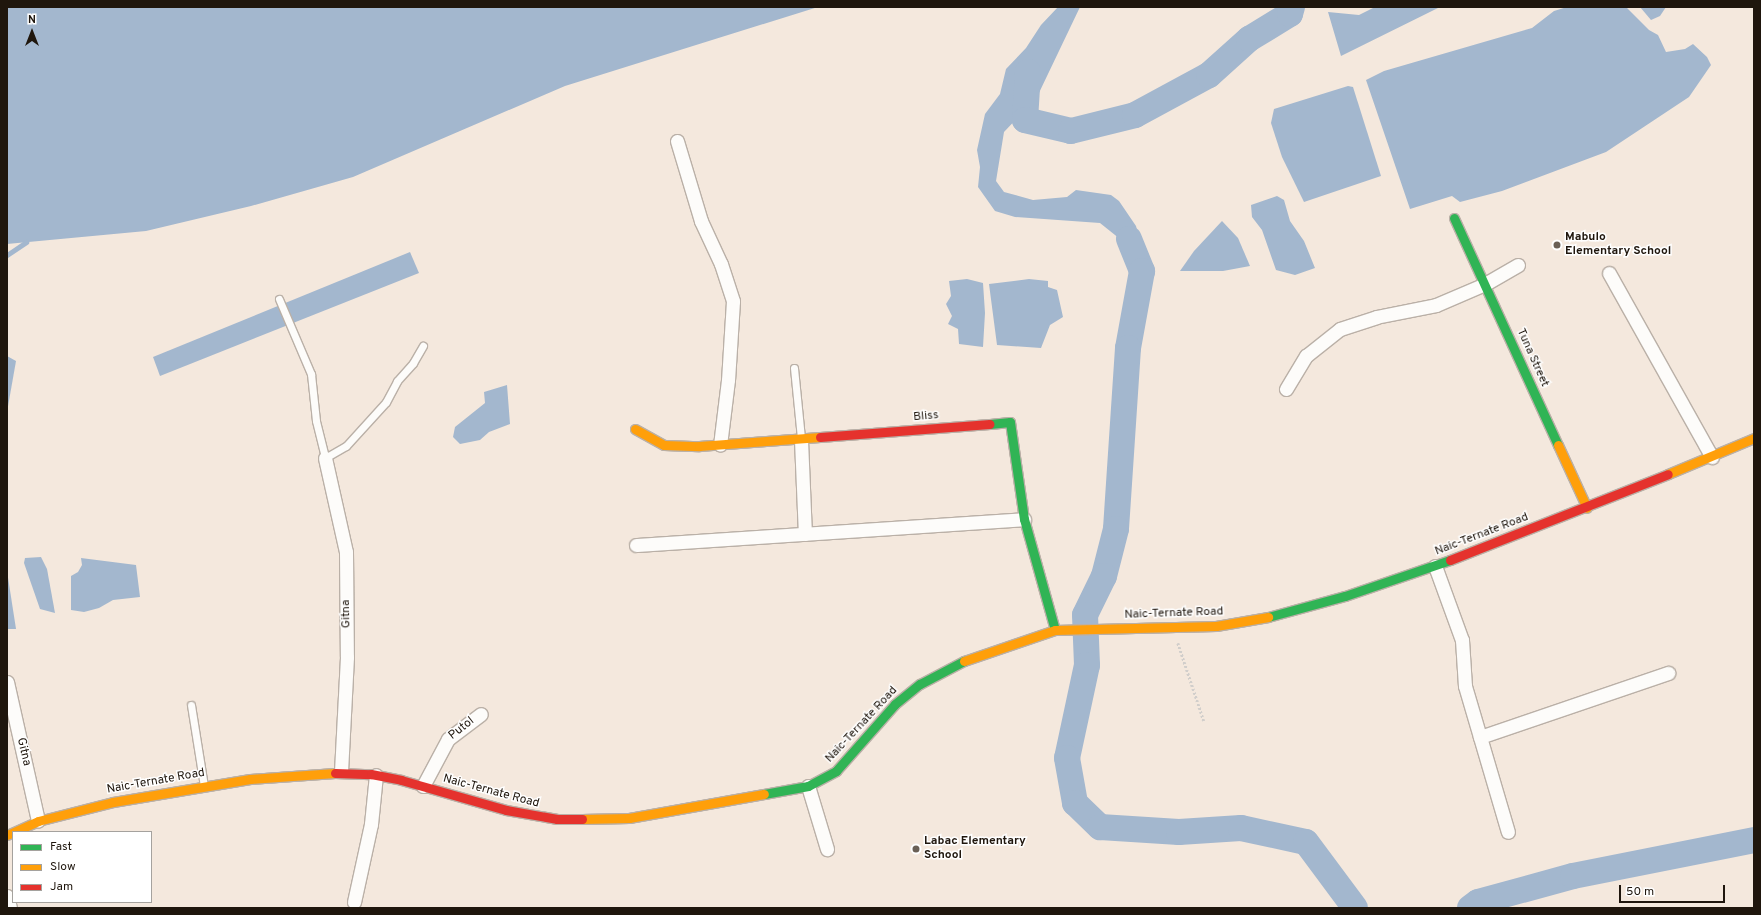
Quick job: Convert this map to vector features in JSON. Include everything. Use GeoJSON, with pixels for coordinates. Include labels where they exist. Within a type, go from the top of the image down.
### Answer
{"type":"FeatureCollection","features":[{"type":"Feature","properties":{"kind":"main road","name":"Tuna Street"},"geometry":{"type":"LineString","coordinates":[[1454,218],[1587,508]]}},
{"type":"Feature","properties":{"kind":"main road","name":"Bliss"},"geometry":{"type":"LineString","coordinates":[[635,429],[664,445],[720,445],[801,440],[1010,422],[1024,520],[1055,630]]}},
{"type":"Feature","properties":{"kind":"main road","name":"Naic-Ternate Road"},"geometry":{"type":"LineString","coordinates":[[16,831],[38,821],[112,802],[204,786],[282,775],[341,772],[376,775],[423,786],[506,810],[557,819],[629,818],[808,786],[836,771],[895,704],[920,684],[944,669],[974,656],[1055,630],[1216,626],[1270,617],[1345,596],[1435,566],[1587,508],[1712,457],[1754,438]]}},
{"type":"Feature","properties":{"kind":"street"},"geometry":{"type":"LineString","coordinates":[[677,141],[701,221],[721,264],[733,301],[728,380],[720,445]]}},
{"type":"Feature","properties":{"kind":"street"},"geometry":{"type":"LineString","coordinates":[[1286,389],[1306,356],[1340,329],[1376,317],[1436,305],[1485,284],[1518,265]]}},
{"type":"Feature","properties":{"kind":"street"},"geometry":{"type":"LineString","coordinates":[[1609,273],[1712,457]]}},
{"type":"Feature","properties":{"kind":"street"},"geometry":{"type":"LineString","coordinates":[[801,440],[804,534]]}},
{"type":"Feature","properties":{"kind":"street","name":"Gitna"},"geometry":{"type":"LineString","coordinates":[[325,458],[346,552],[348,657],[341,772]]}},
{"type":"Feature","properties":{"kind":"street"},"geometry":{"type":"LineString","coordinates":[[636,545],[1024,520]]}},
{"type":"Feature","properties":{"kind":"street"},"geometry":{"type":"LineString","coordinates":[[1435,566],[1462,640],[1465,686],[1508,832]]}},
{"type":"Feature","properties":{"kind":"street"},"geometry":{"type":"LineString","coordinates":[[1480,737],[1668,673]]}},
{"type":"Feature","properties":{"kind":"street","name":"Gitna"},"geometry":{"type":"LineString","coordinates":[[7,682],[38,821]]}},
{"type":"Feature","properties":{"kind":"street","name":"Putol"},"geometry":{"type":"LineString","coordinates":[[423,786],[443,745],[481,714]]}},
{"type":"Feature","properties":{"kind":"street"},"geometry":{"type":"LineString","coordinates":[[354,902],[371,824],[376,775]]}},
{"type":"Feature","properties":{"kind":"street"},"geometry":{"type":"LineString","coordinates":[[808,786],[827,849]]}},
{"type":"Feature","properties":{"kind":"street"},"geometry":{"type":"LineString","coordinates":[[7,896],[10,908]]}},
{"type":"Feature","properties":{"kind":"lane"},"geometry":{"type":"LineString","coordinates":[[279,300],[311,374],[316,421],[325,458],[346,446],[386,402],[397,381],[413,363],[423,346]]}},
{"type":"Feature","properties":{"kind":"lane"},"geometry":{"type":"LineString","coordinates":[[794,368],[801,440]]}},
{"type":"Feature","properties":{"kind":"lane"},"geometry":{"type":"LineString","coordinates":[[191,705],[204,786]]}},
{"type":"Feature","properties":{"kind":"path"},"geometry":{"type":"LineString","coordinates":[[1173,628],[1204,721]]}},
{"type":"Feature","properties":{"kind":"water"},"geometry":{"type":"Polygon","coordinates":[[[7,7],[818,7],[565,86],[353,177],[251,206],[146,231],[7,244],[7,7]]]}},
{"type":"Feature","properties":{"kind":"water"},"geometry":{"type":"Polygon","coordinates":[[[1058,7],[1080,7],[1037,97],[1004,132],[996,181],[1004,192],[1033,200],[1067,197],[1076,190],[1111,195],[1119,201],[1136,226],[1143,252],[1142,271],[1120,239],[1100,223],[1015,217],[995,211],[978,187],[980,167],[977,150],[985,114],[1000,94],[1006,69],[1026,48],[1041,25],[1058,7]]]}},
{"type":"Feature","properties":{"kind":"water"},"geometry":{"type":"Polygon","coordinates":[[[1375,7],[1440,7],[1341,56],[1328,12],[1359,15],[1375,7]]]}},
{"type":"Feature","properties":{"kind":"water"},"geometry":{"type":"Polygon","coordinates":[[[1567,7],[1626,7],[1649,30],[1658,35],[1666,52],[1685,49],[1693,44],[1707,57],[1711,65],[1689,97],[1606,152],[1502,191],[1460,202],[1452,196],[1410,209],[1366,80],[1384,71],[1532,28],[1554,11],[1567,7]]]}},
{"type":"Feature","properties":{"kind":"water"},"geometry":{"type":"Polygon","coordinates":[[[1640,7],[1666,7],[1660,16],[1651,20],[1640,7]]]}},
{"type":"Feature","properties":{"kind":"water"},"geometry":{"type":"Polygon","coordinates":[[[1348,86],[1353,87],[1381,176],[1304,202],[1282,157],[1271,123],[1274,109],[1348,86]]]}},
{"type":"Feature","properties":{"kind":"water"},"geometry":{"type":"Polygon","coordinates":[[[1277,196],[1284,200],[1290,221],[1304,241],[1315,268],[1295,275],[1276,270],[1262,230],[1252,217],[1251,205],[1277,196]]]}},
{"type":"Feature","properties":{"kind":"water"},"geometry":{"type":"Polygon","coordinates":[[[1222,221],[1238,238],[1250,266],[1223,271],[1180,271],[1194,251],[1222,221]]]}},
{"type":"Feature","properties":{"kind":"water"},"geometry":{"type":"Polygon","coordinates":[[[410,252],[419,273],[160,376],[153,357],[410,252]]]}},
{"type":"Feature","properties":{"kind":"water"},"geometry":{"type":"Polygon","coordinates":[[[967,279],[983,283],[985,313],[983,347],[959,344],[958,329],[948,324],[952,316],[946,304],[951,296],[949,281],[967,279]]]}},
{"type":"Feature","properties":{"kind":"water"},"geometry":{"type":"Polygon","coordinates":[[[1029,279],[1048,281],[1048,287],[1057,290],[1063,317],[1050,325],[1041,348],[997,345],[989,284],[1029,279]]]}},
{"type":"Feature","properties":{"kind":"water"},"geometry":{"type":"Polygon","coordinates":[[[7,356],[16,361],[7,412],[7,356]]]}},
{"type":"Feature","properties":{"kind":"water"},"geometry":{"type":"Polygon","coordinates":[[[507,385],[510,424],[489,432],[480,440],[460,444],[453,437],[455,427],[485,403],[484,392],[507,385]]]}},
{"type":"Feature","properties":{"kind":"water"},"geometry":{"type":"Polygon","coordinates":[[[41,557],[47,569],[55,613],[40,609],[24,563],[25,558],[41,557]]]}},
{"type":"Feature","properties":{"kind":"water"},"geometry":{"type":"Polygon","coordinates":[[[81,558],[136,565],[140,597],[113,600],[99,608],[84,612],[71,610],[71,576],[78,572],[82,565],[81,558]]]}},
{"type":"Feature","properties":{"kind":"water"},"geometry":{"type":"Polygon","coordinates":[[[7,571],[16,629],[7,629],[7,571]]]}},
{"type":"Feature","properties":{"kind":"waterway"},"geometry":{"type":"LineString","coordinates":[[1028,72],[1025,120],[1071,131],[1135,115],[1209,75],[1249,39],[1290,14],[1292,7]]}},
{"type":"Feature","properties":{"kind":"waterway"},"geometry":{"type":"LineString","coordinates":[[1129,239],[1142,271],[1128,348],[1116,529],[1104,576],[1085,615],[1087,665],[1067,758],[1075,803],[1100,827],[1179,832],[1241,828],[1306,842],[1355,908]]}},
{"type":"Feature","properties":{"kind":"waterway"},"geometry":{"type":"LineString","coordinates":[[7,255],[26,242]]}},
{"type":"Feature","properties":{"kind":"waterway"},"geometry":{"type":"LineString","coordinates":[[1470,908],[1478,902],[1573,876],[1754,840]]}},
{"type":"Feature","properties":{"kind":"traffic: fast"},"geometry":{"type":"LineString","coordinates":[[1454,218],[1558,445]]}},
{"type":"Feature","properties":{"kind":"traffic: fast"},"geometry":{"type":"LineString","coordinates":[[990,424],[1010,422],[1024,519],[1055,630]]}},
{"type":"Feature","properties":{"kind":"traffic: fast"},"geometry":{"type":"LineString","coordinates":[[1268,617],[1345,596],[1450,560]]}},
{"type":"Feature","properties":{"kind":"traffic: fast"},"geometry":{"type":"LineString","coordinates":[[764,794],[808,786],[836,771],[895,704],[920,684],[964,661]]}},
{"type":"Feature","properties":{"kind":"traffic: slow"},"geometry":{"type":"LineString","coordinates":[[635,429],[664,445],[699,446],[820,437]]}},
{"type":"Feature","properties":{"kind":"traffic: slow"},"geometry":{"type":"LineString","coordinates":[[1668,474],[1754,438]]}},
{"type":"Feature","properties":{"kind":"traffic: slow"},"geometry":{"type":"LineString","coordinates":[[1558,445],[1587,508]]}},
{"type":"Feature","properties":{"kind":"traffic: slow"},"geometry":{"type":"LineString","coordinates":[[964,661],[1055,630],[1216,626],[1268,617]]}},
{"type":"Feature","properties":{"kind":"traffic: slow"},"geometry":{"type":"LineString","coordinates":[[16,831],[38,821],[113,802],[250,779],[335,773]]}},
{"type":"Feature","properties":{"kind":"traffic: slow"},"geometry":{"type":"LineString","coordinates":[[582,819],[629,818],[764,794]]}},
{"type":"Feature","properties":{"kind":"traffic: slow"},"geometry":{"type":"LineString","coordinates":[[7,835],[12,833]]}},
{"type":"Feature","properties":{"kind":"traffic: jam"},"geometry":{"type":"LineString","coordinates":[[820,437],[990,424]]}},
{"type":"Feature","properties":{"kind":"traffic: jam"},"geometry":{"type":"LineString","coordinates":[[1450,560],[1668,474]]}},
{"type":"Feature","properties":{"kind":"traffic: jam"},"geometry":{"type":"LineString","coordinates":[[335,773],[371,774],[401,780],[506,810],[557,819],[582,819]]}},
{"type":"Feature","properties":{"kind":"place","name":"Mabulo Elementary School"},"geometry":{"type":"Point","coordinates":[1557,245]}},
{"type":"Feature","properties":{"kind":"place","name":"Labac Elementary School"},"geometry":{"type":"Point","coordinates":[916,849]}}]}
